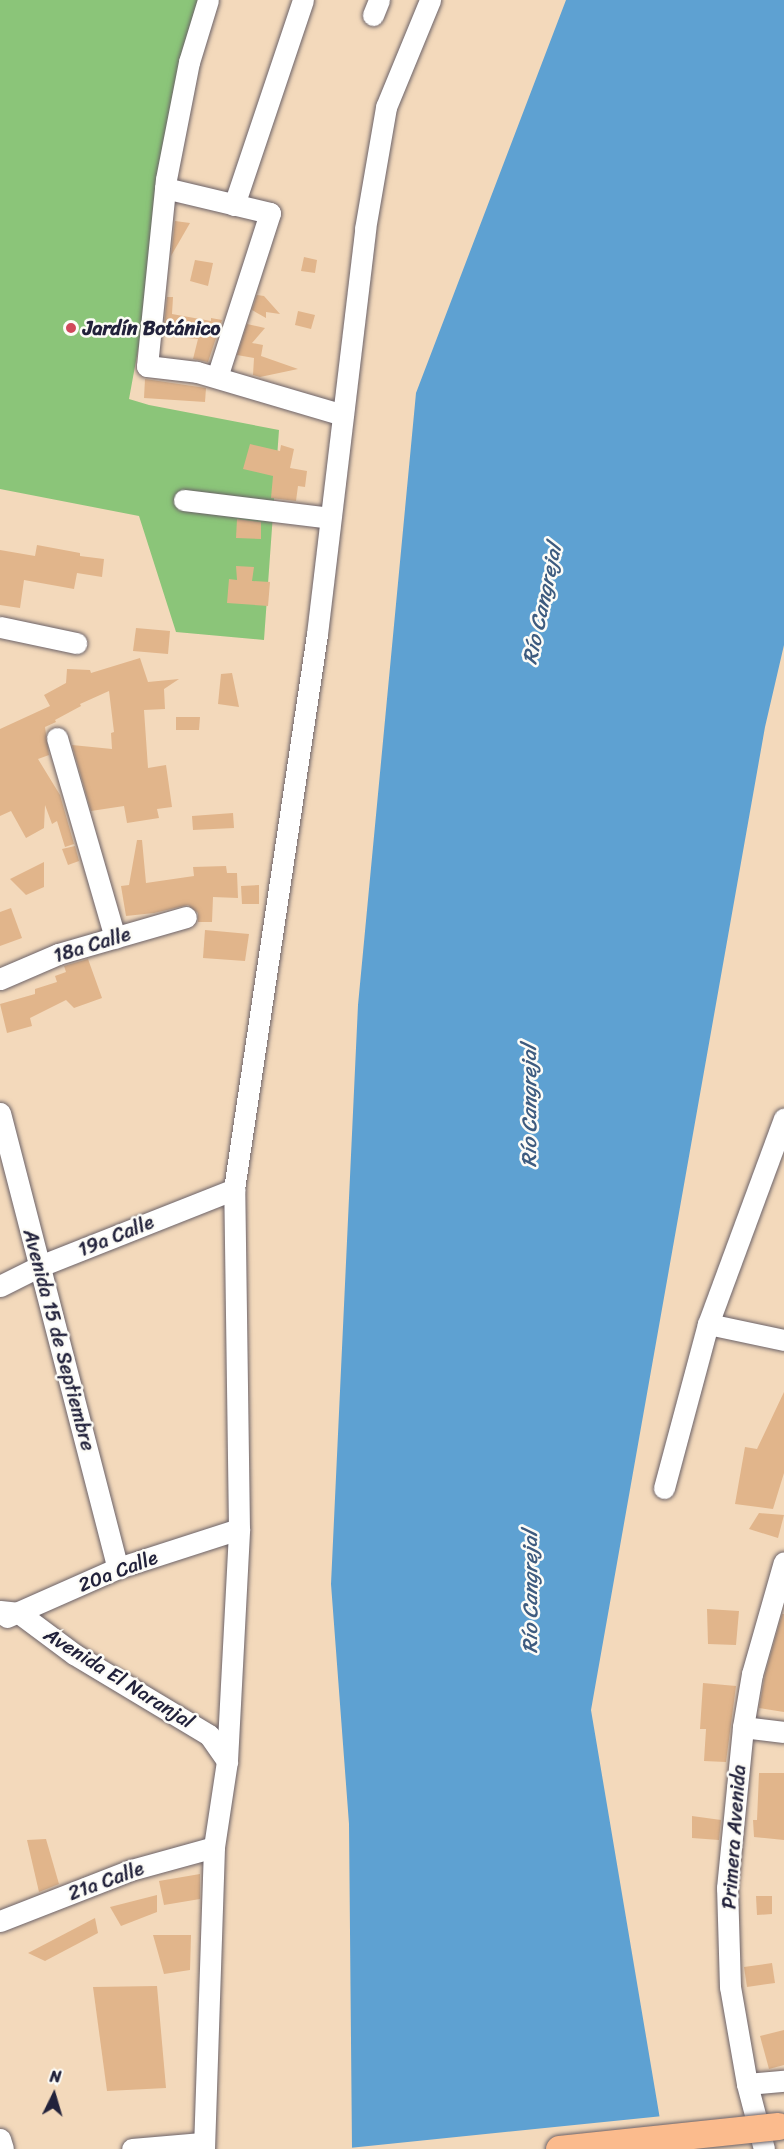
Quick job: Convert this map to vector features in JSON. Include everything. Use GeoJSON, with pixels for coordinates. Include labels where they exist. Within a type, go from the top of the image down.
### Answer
{"type":"FeatureCollection","features":[{"type":"Feature","properties":{"kind":"main road"},"geometry":{"type":"LineString","coordinates":[[559,2149],[778,2126]]}},
{"type":"Feature","properties":{"kind":"street"},"geometry":{"type":"LineString","coordinates":[[208,0],[189,62],[165,188],[147,366],[197,372],[343,415]]}},
{"type":"Feature","properties":{"kind":"street"},"geometry":{"type":"LineString","coordinates":[[234,205],[303,0]]}},
{"type":"Feature","properties":{"kind":"street"},"geometry":{"type":"LineString","coordinates":[[132,2149],[202,2147],[214,1847],[227,1761],[239,1528],[234,1189],[317,634],[365,229],[386,107],[430,0]]}},
{"type":"Feature","properties":{"kind":"street"},"geometry":{"type":"LineString","coordinates":[[165,188],[270,213],[217,377]]}},
{"type":"Feature","properties":{"kind":"street"},"geometry":{"type":"LineString","coordinates":[[184,500],[330,518]]}},
{"type":"Feature","properties":{"kind":"street"},"geometry":{"type":"LineString","coordinates":[[0,627],[76,643]]}},
{"type":"Feature","properties":{"kind":"street"},"geometry":{"type":"LineString","coordinates":[[57,738],[115,938]]}},
{"type":"Feature","properties":{"kind":"street","name":"18a Calle"},"geometry":{"type":"LineString","coordinates":[[0,979],[58,954],[186,917]]}},
{"type":"Feature","properties":{"kind":"street","name":"Avenida 15 de Septiembre"},"geometry":{"type":"LineString","coordinates":[[0,1113],[118,1568]]}},
{"type":"Feature","properties":{"kind":"street"},"geometry":{"type":"LineString","coordinates":[[664,1488],[708,1324],[784,1119]]}},
{"type":"Feature","properties":{"kind":"street","name":"19a Calle"},"geometry":{"type":"LineString","coordinates":[[0,1286],[40,1266],[234,1189]]}},
{"type":"Feature","properties":{"kind":"street"},"geometry":{"type":"LineString","coordinates":[[708,1324],[784,1340]]}},
{"type":"Feature","properties":{"kind":"street","name":"20a Calle"},"geometry":{"type":"LineString","coordinates":[[6,1615],[118,1568],[239,1528]]}},
{"type":"Feature","properties":{"kind":"street","name":"Primera Avenida"},"geometry":{"type":"LineString","coordinates":[[764,2149],[747,2084],[730,1987],[727,1888],[743,1727],[755,1663],[784,1562]]}},
{"type":"Feature","properties":{"kind":"street","name":"Avenida El Naranjal"},"geometry":{"type":"LineString","coordinates":[[6,1615],[209,1735],[227,1761]]}},
{"type":"Feature","properties":{"kind":"street"},"geometry":{"type":"LineString","coordinates":[[743,1727],[784,1732]]}},
{"type":"Feature","properties":{"kind":"street","name":"21a Calle"},"geometry":{"type":"LineString","coordinates":[[0,1921],[131,1870],[214,1847]]}},
{"type":"Feature","properties":{"kind":"street"},"geometry":{"type":"LineString","coordinates":[[747,2084],[784,2081]]}},
{"type":"Feature","properties":{"kind":"street"},"geometry":{"type":"LineString","coordinates":[[0,2139],[3,2149]]}},
{"type":"Feature","properties":{"kind":"green space","name":"Jardín Botánico"},"geometry":{"type":"Polygon","coordinates":[[[0,0],[219,0],[205,43],[155,257],[129,399],[149,405],[279,430],[264,640],[176,632],[139,516],[0,489],[0,0]]]}},
{"type":"Feature","properties":{"kind":"water","name":"Río Cangrejal"},"geometry":{"type":"Polygon","coordinates":[[[566,0],[784,0],[784,645],[765,727],[591,1710],[665,2149],[352,2149],[349,1824],[331,1584],[358,1005],[416,393],[566,0]]]}},
{"type":"Feature","properties":{"kind":"pier"},"geometry":{"type":"Polygon","coordinates":[[[663,2116],[668,2149],[349,2149],[349,2148],[663,2116]]]}},
{"type":"Feature","properties":{"kind":"building"},"geometry":{"type":"Polygon","coordinates":[[[175,221],[190,223],[171,256],[175,221]]]}},
{"type":"Feature","properties":{"kind":"building"},"geometry":{"type":"Polygon","coordinates":[[[304,257],[317,260],[315,273],[301,271],[304,257]]]}},
{"type":"Feature","properties":{"kind":"building"},"geometry":{"type":"Polygon","coordinates":[[[195,260],[213,263],[208,286],[190,281],[195,260]]]}},
{"type":"Feature","properties":{"kind":"building"},"geometry":{"type":"Polygon","coordinates":[[[257,295],[264,296],[280,314],[266,312],[266,318],[252,310],[257,295]]]}},
{"type":"Feature","properties":{"kind":"building"},"geometry":{"type":"Polygon","coordinates":[[[167,297],[173,297],[172,314],[211,321],[211,318],[222,320],[208,362],[193,359],[198,339],[163,336],[167,297]]]}},
{"type":"Feature","properties":{"kind":"building"},"geometry":{"type":"Polygon","coordinates":[[[298,311],[315,315],[311,329],[295,325],[298,311]]]}},
{"type":"Feature","properties":{"kind":"building"},"geometry":{"type":"Polygon","coordinates":[[[247,324],[265,328],[252,343],[263,345],[261,356],[298,369],[260,377],[253,375],[254,358],[237,355],[247,324]]]}},
{"type":"Feature","properties":{"kind":"building"},"geometry":{"type":"Polygon","coordinates":[[[145,379],[206,388],[205,402],[144,398],[145,379]]]}},
{"type":"Feature","properties":{"kind":"building"},"geometry":{"type":"Polygon","coordinates":[[[250,444],[280,451],[281,445],[294,449],[290,468],[307,471],[305,487],[298,486],[296,501],[271,498],[273,476],[243,469],[250,444]]]}},
{"type":"Feature","properties":{"kind":"building"},"geometry":{"type":"Polygon","coordinates":[[[237,519],[261,522],[261,539],[236,538],[237,519]]]}},
{"type":"Feature","properties":{"kind":"building"},"geometry":{"type":"Polygon","coordinates":[[[37,545],[80,553],[80,556],[104,559],[102,577],[77,573],[74,589],[24,580],[20,608],[0,605],[0,550],[35,556],[37,545]]]}},
{"type":"Feature","properties":{"kind":"building"},"geometry":{"type":"Polygon","coordinates":[[[236,566],[254,567],[252,581],[270,582],[268,606],[227,603],[229,579],[237,580],[236,566]]]}},
{"type":"Feature","properties":{"kind":"building"},"geometry":{"type":"Polygon","coordinates":[[[136,628],[170,631],[168,654],[133,651],[136,628]]]}},
{"type":"Feature","properties":{"kind":"building"},"geometry":{"type":"Polygon","coordinates":[[[140,658],[148,682],[179,679],[164,689],[165,709],[144,710],[148,768],[166,765],[172,807],[157,809],[159,818],[127,823],[124,806],[91,811],[72,745],[112,749],[111,733],[114,732],[109,691],[80,704],[81,706],[45,727],[49,755],[38,759],[60,795],[74,844],[65,847],[57,821],[52,824],[45,805],[44,828],[26,838],[11,811],[0,816],[0,729],[50,706],[44,695],[66,683],[67,669],[90,670],[91,673],[140,658]]]}},
{"type":"Feature","properties":{"kind":"building"},"geometry":{"type":"Polygon","coordinates":[[[232,673],[239,707],[218,704],[221,674],[232,673]]]}},
{"type":"Feature","properties":{"kind":"building"},"geometry":{"type":"Polygon","coordinates":[[[176,717],[200,717],[199,730],[176,730],[176,717]]]}},
{"type":"Feature","properties":{"kind":"building"},"geometry":{"type":"Polygon","coordinates":[[[233,813],[234,828],[193,830],[192,816],[233,813]]]}},
{"type":"Feature","properties":{"kind":"building"},"geometry":{"type":"Polygon","coordinates":[[[137,840],[142,840],[146,883],[194,876],[193,867],[226,866],[227,873],[237,873],[238,898],[213,897],[212,922],[198,922],[198,913],[188,905],[154,913],[126,916],[121,886],[129,885],[137,840]]]}},
{"type":"Feature","properties":{"kind":"building"},"geometry":{"type":"Polygon","coordinates":[[[75,846],[79,861],[68,865],[62,849],[75,846]]]}},
{"type":"Feature","properties":{"kind":"building"},"geometry":{"type":"Polygon","coordinates":[[[44,862],[44,887],[26,895],[10,879],[44,862]]]}},
{"type":"Feature","properties":{"kind":"building"},"geometry":{"type":"Polygon","coordinates":[[[259,885],[259,904],[242,904],[241,886],[259,885]]]}},
{"type":"Feature","properties":{"kind":"building"},"geometry":{"type":"Polygon","coordinates":[[[11,908],[22,938],[0,946],[0,912],[11,908]]]}},
{"type":"Feature","properties":{"kind":"building"},"geometry":{"type":"Polygon","coordinates":[[[205,930],[249,934],[245,961],[203,958],[205,930]]]}},
{"type":"Feature","properties":{"kind":"building"},"geometry":{"type":"Polygon","coordinates":[[[88,959],[102,998],[74,1008],[66,1000],[30,1018],[32,1026],[7,1033],[0,1004],[35,994],[35,989],[57,982],[55,976],[66,972],[64,966],[88,959]]]}},
{"type":"Feature","properties":{"kind":"building"},"geometry":{"type":"Polygon","coordinates":[[[784,1392],[784,1473],[773,1509],[735,1504],[745,1447],[757,1449],[784,1392]]]}},
{"type":"Feature","properties":{"kind":"building"},"geometry":{"type":"Polygon","coordinates":[[[759,1513],[784,1515],[778,1538],[749,1529],[759,1513]]]}},
{"type":"Feature","properties":{"kind":"building"},"geometry":{"type":"Polygon","coordinates":[[[707,1609],[739,1611],[736,1645],[708,1644],[707,1609]]]}},
{"type":"Feature","properties":{"kind":"building"},"geometry":{"type":"Polygon","coordinates":[[[782,1614],[784,1614],[784,1712],[759,1708],[765,1674],[782,1614]]]}},
{"type":"Feature","properties":{"kind":"building"},"geometry":{"type":"Polygon","coordinates":[[[703,1683],[736,1686],[726,1762],[704,1761],[706,1729],[700,1729],[703,1683]]]}},
{"type":"Feature","properties":{"kind":"building"},"geometry":{"type":"Polygon","coordinates":[[[759,1773],[784,1773],[784,1840],[754,1837],[753,1820],[757,1820],[759,1773]]]}},
{"type":"Feature","properties":{"kind":"building"},"geometry":{"type":"Polygon","coordinates":[[[692,1816],[721,1820],[719,1840],[692,1838],[692,1816]]]}},
{"type":"Feature","properties":{"kind":"building"},"geometry":{"type":"Polygon","coordinates":[[[46,1839],[59,1884],[39,1892],[27,1840],[46,1839]]]}},
{"type":"Feature","properties":{"kind":"building"},"geometry":{"type":"Polygon","coordinates":[[[200,1874],[200,1899],[164,1905],[159,1881],[200,1874]]]}},
{"type":"Feature","properties":{"kind":"building"},"geometry":{"type":"Polygon","coordinates":[[[157,1895],[157,1912],[121,1926],[110,1907],[157,1895]]]}},
{"type":"Feature","properties":{"kind":"building"},"geometry":{"type":"Polygon","coordinates":[[[756,1896],[772,1896],[772,1914],[757,1915],[756,1896]]]}},
{"type":"Feature","properties":{"kind":"building"},"geometry":{"type":"Polygon","coordinates":[[[95,1918],[98,1933],[45,1961],[28,1953],[95,1918]]]}},
{"type":"Feature","properties":{"kind":"building"},"geometry":{"type":"Polygon","coordinates":[[[153,1935],[191,1935],[190,1970],[164,1974],[153,1935]]]}},
{"type":"Feature","properties":{"kind":"building"},"geometry":{"type":"Polygon","coordinates":[[[772,1963],[775,1983],[747,1987],[744,1967],[772,1963]]]}},
{"type":"Feature","properties":{"kind":"building"},"geometry":{"type":"Polygon","coordinates":[[[157,1986],[166,2088],[107,2091],[93,1987],[157,1986]]]}},
{"type":"Feature","properties":{"kind":"building"},"geometry":{"type":"Polygon","coordinates":[[[784,2030],[784,2065],[769,2069],[760,2036],[784,2030]]]}},
{"type":"Feature","properties":{"kind":"place","name":"Jardín Botánico"},"geometry":{"type":"Point","coordinates":[71,328]}}]}
